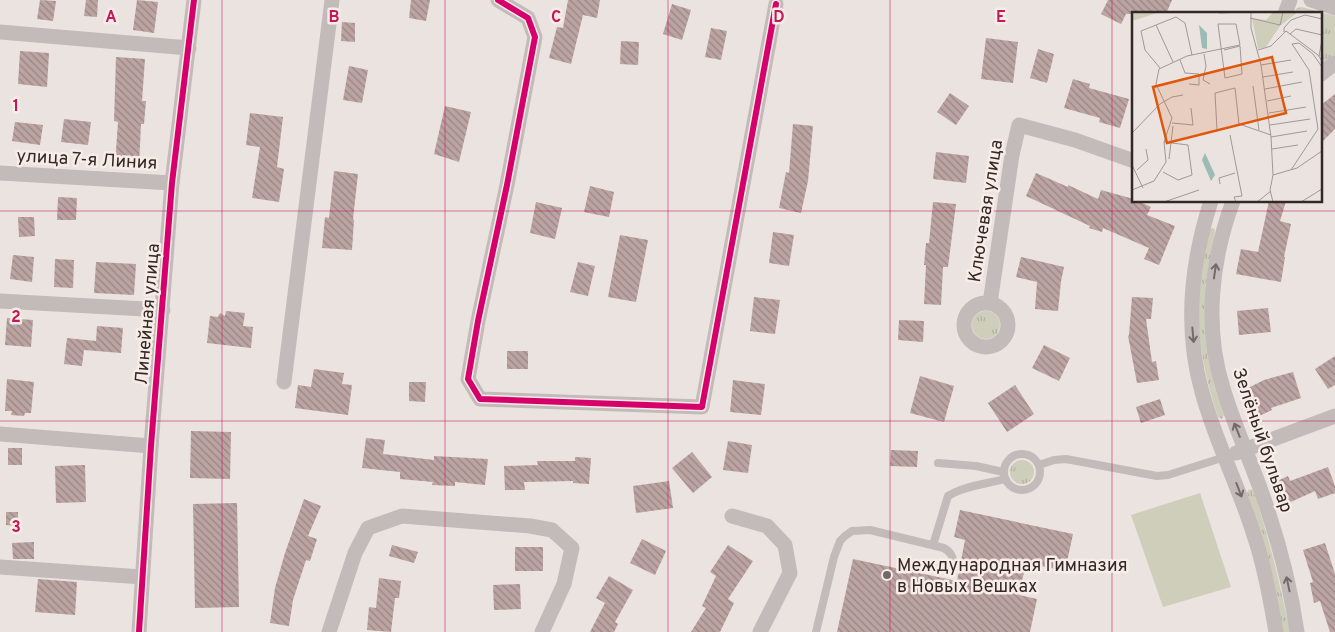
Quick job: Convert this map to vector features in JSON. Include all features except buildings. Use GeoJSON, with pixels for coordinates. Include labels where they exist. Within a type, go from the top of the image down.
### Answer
{"type":"FeatureCollection","features":[{"type":"Feature","properties":{"kind":"street","name":"Линейная улица"},"geometry":{"type":"LineString","coordinates":[[139,632],[172,183],[194,0]]}},
{"type":"Feature","properties":{"kind":"street"},"geometry":{"type":"LineString","coordinates":[[284,382],[332,0]]}},
{"type":"Feature","properties":{"kind":"street"},"geometry":{"type":"LineString","coordinates":[[498,0],[528,18],[535,37],[468,379],[480,399],[702,407],[776,4]]}},
{"type":"Feature","properties":{"kind":"street"},"geometry":{"type":"LineString","coordinates":[[1286,12],[1290,0]]}},
{"type":"Feature","properties":{"kind":"street"},"geometry":{"type":"LineString","coordinates":[[1311,0],[1335,8]]}},
{"type":"Feature","properties":{"kind":"street"},"geometry":{"type":"LineString","coordinates":[[0,32],[188,48]]}},
{"type":"Feature","properties":{"kind":"street"},"geometry":{"type":"LineString","coordinates":[[1322,73],[1335,63]]}},
{"type":"Feature","properties":{"kind":"street","name":"Ключевая улица"},"geometry":{"type":"LineString","coordinates":[[990,303],[1012,155],[1019,125],[1075,140],[1132,160]]}},
{"type":"Feature","properties":{"kind":"street","name":"улица 7-я Линия"},"geometry":{"type":"LineString","coordinates":[[0,173],[172,183]]}},
{"type":"Feature","properties":{"kind":"street"},"geometry":{"type":"LineString","coordinates":[[1211,202],[1196,253],[1191,304],[1196,362],[1202,392],[1254,535],[1264,572],[1276,632]]}},
{"type":"Feature","properties":{"kind":"street","name":"Зелёный бульвар"},"geometry":{"type":"LineString","coordinates":[[1231,202],[1217,256],[1212,304],[1216,358],[1222,386],[1274,529],[1297,632]]}},
{"type":"Feature","properties":{"kind":"street"},"geometry":{"type":"LineString","coordinates":[[0,301],[163,310]]}},
{"type":"Feature","properties":{"kind":"street"},"geometry":{"type":"LineString","coordinates":[[1225,457],[1335,416]]}},
{"type":"Feature","properties":{"kind":"street"},"geometry":{"type":"LineString","coordinates":[[0,434],[152,446]]}},
{"type":"Feature","properties":{"kind":"street"},"geometry":{"type":"LineString","coordinates":[[329,632],[354,553],[368,528],[402,516],[530,526],[552,530],[572,548],[564,584],[542,632]]}},
{"type":"Feature","properties":{"kind":"street"},"geometry":{"type":"LineString","coordinates":[[732,516],[767,526],[785,545],[790,573],[760,632]]}},
{"type":"Feature","properties":{"kind":"street"},"geometry":{"type":"LineString","coordinates":[[0,567],[142,576]]}},
{"type":"Feature","properties":{"kind":"lane"},"geometry":{"type":"LineString","coordinates":[[1015,455],[1029,455],[1039,465],[1041,472],[1039,480],[1029,490],[1015,490],[1009,486],[1004,476],[1005,465],[1015,455]]}},
{"type":"Feature","properties":{"kind":"lane"},"geometry":{"type":"LineString","coordinates":[[1039,465],[1054,460],[1066,459],[1157,476],[1168,475],[1225,457]]}},
{"type":"Feature","properties":{"kind":"lane"},"geometry":{"type":"LineString","coordinates":[[938,463],[976,466],[1004,476]]}},
{"type":"Feature","properties":{"kind":"lane"},"geometry":{"type":"LineString","coordinates":[[934,545],[948,496],[954,492],[1004,476]]}},
{"type":"Feature","properties":{"kind":"lane"},"geometry":{"type":"LineString","coordinates":[[816,632],[834,557],[840,541],[852,531],[870,530],[934,545],[950,551],[953,556],[954,566]]}},
{"type":"Feature","properties":{"kind":"green space"},"geometry":{"type":"Polygon","coordinates":[[[1302,7],[1320,12],[1294,12],[1297,8],[1302,7]]]}},
{"type":"Feature","properties":{"kind":"green space"},"geometry":{"type":"Polygon","coordinates":[[[1322,12],[1335,16],[1335,55],[1322,65],[1322,12]]]}},
{"type":"Feature","properties":{"kind":"green space"},"geometry":{"type":"Polygon","coordinates":[[[1215,229],[1215,232],[1207,277],[1206,331],[1209,360],[1215,388],[1224,415],[1222,419],[1218,417],[1208,383],[1201,348],[1198,312],[1200,276],[1209,230],[1215,229]]]}},
{"type":"Feature","properties":{"kind":"green space"},"geometry":{"type":"Polygon","coordinates":[[[986,311],[996,315],[1000,325],[996,335],[986,339],[976,335],[972,325],[976,315],[986,311]]]}},
{"type":"Feature","properties":{"kind":"green space"},"geometry":{"type":"Polygon","coordinates":[[[1022,460],[1031,463],[1034,472],[1031,481],[1022,484],[1013,481],[1010,472],[1013,463],[1022,460]]]}},
{"type":"Feature","properties":{"kind":"green space"},"geometry":{"type":"Polygon","coordinates":[[[1249,489],[1253,490],[1264,525],[1290,632],[1283,632],[1261,533],[1247,493],[1249,489]]]}},
{"type":"Feature","properties":{"kind":"green space"},"geometry":{"type":"Polygon","coordinates":[[[1200,493],[1231,587],[1163,607],[1131,515],[1200,493]]]}},
{"type":"Feature","properties":{"kind":"cycle path"},"geometry":{"type":"LineString","coordinates":[[139,632],[151,446],[172,183],[194,0]]}},
{"type":"Feature","properties":{"kind":"cycle path"},"geometry":{"type":"LineString","coordinates":[[498,0],[528,18],[535,37],[468,379],[480,399],[702,407],[776,4]]}},
{"type":"Feature","properties":{"kind":"place","name":"Международная Гимназия в Новых Вешках"},"geometry":{"type":"Point","coordinates":[887,575]}}]}
